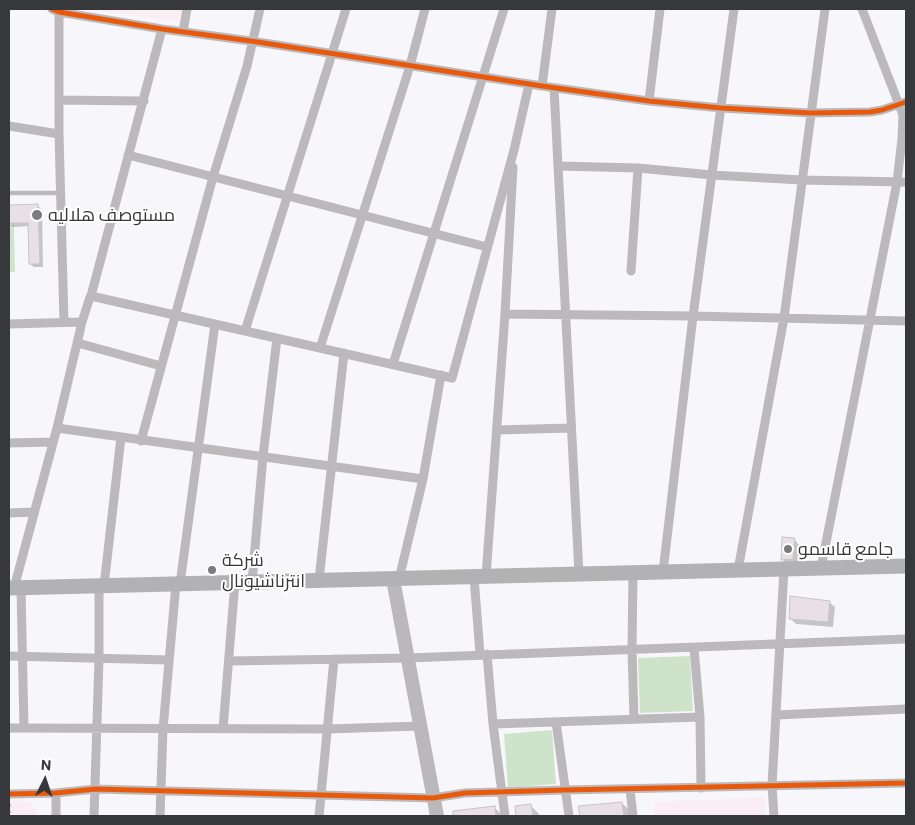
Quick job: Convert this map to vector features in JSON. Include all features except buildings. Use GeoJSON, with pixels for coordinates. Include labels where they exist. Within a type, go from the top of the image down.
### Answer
{"type":"FeatureCollection","features":[{"type":"Feature","properties":{"kind":"main road"},"geometry":{"type":"LineString","coordinates":[[14,588],[906,566]]}},
{"type":"Feature","properties":{"kind":"street"},"geometry":{"type":"LineString","coordinates":[[183,32],[187,9]]}},
{"type":"Feature","properties":{"kind":"street"},"geometry":{"type":"LineString","coordinates":[[141,440],[213,177],[247,66],[251,41],[260,9]]}},
{"type":"Feature","properties":{"kind":"street"},"geometry":{"type":"LineString","coordinates":[[245,331],[346,9]]}},
{"type":"Feature","properties":{"kind":"street"},"geometry":{"type":"LineString","coordinates":[[320,348],[410,66],[425,9]]}},
{"type":"Feature","properties":{"kind":"street"},"geometry":{"type":"LineString","coordinates":[[393,364],[504,9]]}},
{"type":"Feature","properties":{"kind":"street"},"geometry":{"type":"LineString","coordinates":[[542,86],[552,9]]}},
{"type":"Feature","properties":{"kind":"street"},"geometry":{"type":"LineString","coordinates":[[649,101],[660,9]]}},
{"type":"Feature","properties":{"kind":"street"},"geometry":{"type":"LineString","coordinates":[[663,572],[693,316],[734,9]]}},
{"type":"Feature","properties":{"kind":"street"},"geometry":{"type":"LineString","coordinates":[[738,570],[784,318],[825,9]]}},
{"type":"Feature","properties":{"kind":"street"},"geometry":{"type":"LineString","coordinates":[[822,568],[869,320],[902,182],[903,104],[862,9]]}},
{"type":"Feature","properties":{"kind":"street"},"geometry":{"type":"LineString","coordinates":[[64,322],[58,134],[57,10],[162,29],[649,101],[721,108],[810,113],[870,112],[903,104]]}},
{"type":"Feature","properties":{"kind":"street"},"geometry":{"type":"LineString","coordinates":[[24,728],[22,657],[14,588],[57,428],[82,322],[91,296],[162,29]]}},
{"type":"Feature","properties":{"kind":"street"},"geometry":{"type":"LineString","coordinates":[[91,296],[452,378],[514,150],[529,84]]}},
{"type":"Feature","properties":{"kind":"street"},"geometry":{"type":"LineString","coordinates":[[554,88],[579,574]]}},
{"type":"Feature","properties":{"kind":"street"},"geometry":{"type":"LineString","coordinates":[[59,100],[144,101]]}},
{"type":"Feature","properties":{"kind":"street"},"geometry":{"type":"LineString","coordinates":[[9,126],[58,134]]}},
{"type":"Feature","properties":{"kind":"street"},"geometry":{"type":"LineString","coordinates":[[505,816],[484,654],[480,576],[497,430],[514,150]]}},
{"type":"Feature","properties":{"kind":"street"},"geometry":{"type":"LineString","coordinates":[[128,156],[487,246]]}},
{"type":"Feature","properties":{"kind":"street"},"geometry":{"type":"LineString","coordinates":[[558,166],[638,168],[712,175],[801,180],[902,182]]}},
{"type":"Feature","properties":{"kind":"street"},"geometry":{"type":"LineString","coordinates":[[631,271],[638,168]]}},
{"type":"Feature","properties":{"kind":"street"},"geometry":{"type":"LineString","coordinates":[[505,314],[906,321]]}},
{"type":"Feature","properties":{"kind":"street"},"geometry":{"type":"LineString","coordinates":[[9,324],[82,322]]}},
{"type":"Feature","properties":{"kind":"street"},"geometry":{"type":"LineString","coordinates":[[160,816],[163,729],[178,584],[199,448],[215,324]]}},
{"type":"Feature","properties":{"kind":"street"},"geometry":{"type":"LineString","coordinates":[[252,582],[263,456],[277,338]]}},
{"type":"Feature","properties":{"kind":"street"},"geometry":{"type":"LineString","coordinates":[[78,343],[160,366]]}},
{"type":"Feature","properties":{"kind":"street"},"geometry":{"type":"LineString","coordinates":[[319,580],[344,353]]}},
{"type":"Feature","properties":{"kind":"street"},"geometry":{"type":"LineString","coordinates":[[437,816],[408,658],[396,579],[422,478],[441,375]]}},
{"type":"Feature","properties":{"kind":"street"},"geometry":{"type":"LineString","coordinates":[[57,428],[422,478]]}},
{"type":"Feature","properties":{"kind":"street"},"geometry":{"type":"LineString","coordinates":[[497,430],[570,428]]}},
{"type":"Feature","properties":{"kind":"street"},"geometry":{"type":"LineString","coordinates":[[94,816],[102,586],[121,437]]}},
{"type":"Feature","properties":{"kind":"street"},"geometry":{"type":"LineString","coordinates":[[9,444],[52,442]]}},
{"type":"Feature","properties":{"kind":"street"},"geometry":{"type":"LineString","coordinates":[[9,513],[34,512]]}},
{"type":"Feature","properties":{"kind":"street"},"geometry":{"type":"LineString","coordinates":[[774,816],[772,785],[784,569]]}},
{"type":"Feature","properties":{"kind":"street"},"geometry":{"type":"LineString","coordinates":[[633,573],[632,649],[634,719]]}},
{"type":"Feature","properties":{"kind":"street"},"geometry":{"type":"LineString","coordinates":[[223,729],[235,582]]}},
{"type":"Feature","properties":{"kind":"street"},"geometry":{"type":"LineString","coordinates":[[228,661],[408,658],[906,640]]}},
{"type":"Feature","properties":{"kind":"street"},"geometry":{"type":"LineString","coordinates":[[694,648],[700,717],[701,788]]}},
{"type":"Feature","properties":{"kind":"street"},"geometry":{"type":"LineString","coordinates":[[9,656],[170,660]]}},
{"type":"Feature","properties":{"kind":"street"},"geometry":{"type":"LineString","coordinates":[[319,816],[334,659]]}},
{"type":"Feature","properties":{"kind":"street"},"geometry":{"type":"LineString","coordinates":[[777,715],[906,709]]}},
{"type":"Feature","properties":{"kind":"street"},"geometry":{"type":"LineString","coordinates":[[493,724],[700,717]]}},
{"type":"Feature","properties":{"kind":"street"},"geometry":{"type":"LineString","coordinates":[[556,722],[569,816]]}},
{"type":"Feature","properties":{"kind":"street"},"geometry":{"type":"LineString","coordinates":[[9,728],[328,729],[420,726]]}},
{"type":"Feature","properties":{"kind":"street"},"geometry":{"type":"LineString","coordinates":[[9,794],[56,793],[95,789],[433,798],[465,793],[906,783]]}},
{"type":"Feature","properties":{"kind":"street"},"geometry":{"type":"LineString","coordinates":[[630,789],[633,816]]}},
{"type":"Feature","properties":{"kind":"street"},"geometry":{"type":"LineString","coordinates":[[56,793],[56,816]]}},
{"type":"Feature","properties":{"kind":"lane"},"geometry":{"type":"LineString","coordinates":[[9,193],[60,193]]}},
{"type":"Feature","properties":{"kind":"path"},"geometry":{"type":"LineString","coordinates":[[9,794],[10,816]]}},
{"type":"Feature","properties":{"kind":"shaded area"},"geometry":{"type":"Polygon","coordinates":[[[85,9],[183,9],[181,22],[85,9]]]}},
{"type":"Feature","properties":{"kind":"shaded area"},"geometry":{"type":"Polygon","coordinates":[[[765,797],[765,816],[655,816],[655,802],[765,797]]]}},
{"type":"Feature","properties":{"kind":"shaded area"},"geometry":{"type":"Polygon","coordinates":[[[9,801],[31,803],[36,809],[37,816],[9,816],[9,801]]]}},
{"type":"Feature","properties":{"kind":"green space"},"geometry":{"type":"Polygon","coordinates":[[[9,225],[14,225],[15,272],[9,272],[9,225]]]}},
{"type":"Feature","properties":{"kind":"green space"},"geometry":{"type":"Polygon","coordinates":[[[690,656],[693,711],[640,713],[638,658],[690,656]]]}},
{"type":"Feature","properties":{"kind":"green space"},"geometry":{"type":"Polygon","coordinates":[[[552,730],[556,784],[508,788],[504,734],[552,730]]]}},
{"type":"Feature","properties":{"kind":"cycle path"},"geometry":{"type":"LineString","coordinates":[[52,9],[59,12],[162,29],[649,101],[721,108],[810,113],[870,112],[906,102]]}},
{"type":"Feature","properties":{"kind":"cycle path"},"geometry":{"type":"LineString","coordinates":[[9,794],[56,793],[95,789],[433,798],[465,793],[906,783]]}},
{"type":"Feature","properties":{"kind":"place","name":"مستوصف هلاليه"},"geometry":{"type":"Point","coordinates":[37,215]}},
{"type":"Feature","properties":{"kind":"place","name":"جامع قاسمو"},"geometry":{"type":"Point","coordinates":[788,549]}},
{"type":"Feature","properties":{"kind":"place","name":"شركة انترناشيونال"},"geometry":{"type":"Point","coordinates":[212,570]}}]}
